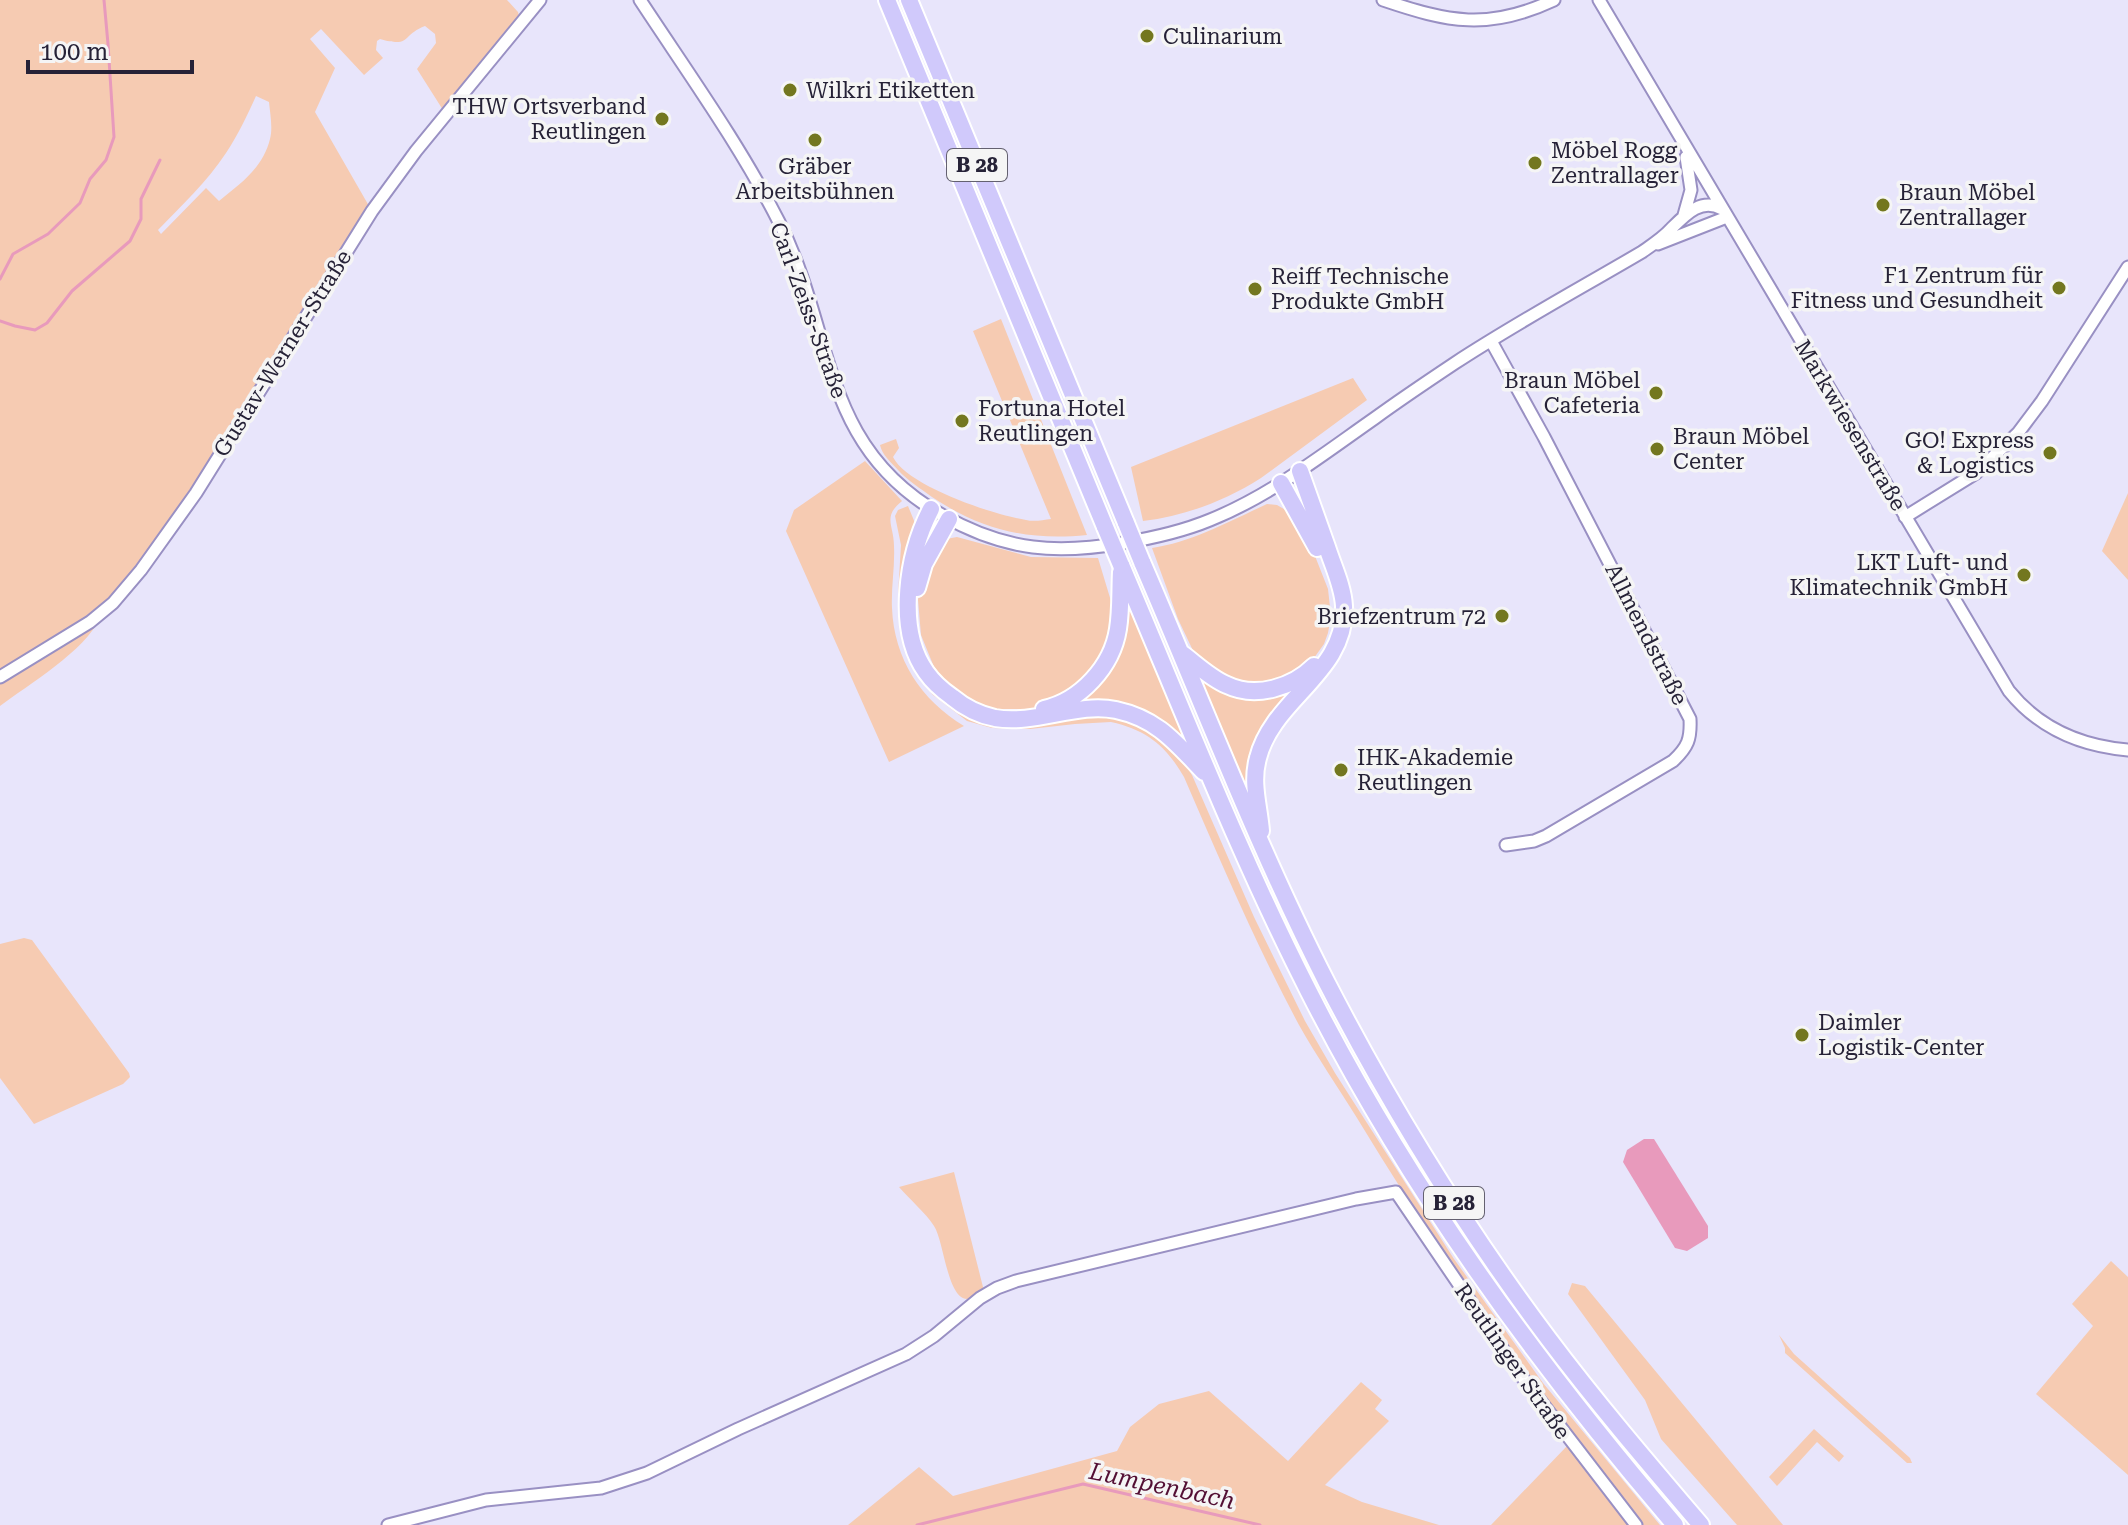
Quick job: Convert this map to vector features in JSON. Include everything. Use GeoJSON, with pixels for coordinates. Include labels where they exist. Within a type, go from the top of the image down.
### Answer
{"type":"FeatureCollection","features":[{"type":"Feature","properties":{"kind":"highway","name":"B 28"},"geometry":{"type":"LineString","coordinates":[[887,0],[1211,779],[1251,872],[1309,992],[1410,1171],[1470,1263],[1552,1377],[1675,1525]]}},
{"type":"Feature","properties":{"kind":"highway","name":"B 28"},"geometry":{"type":"LineString","coordinates":[[909,0],[1262,845],[1341,1010],[1449,1196],[1549,1340],[1701,1525]]}},
{"type":"Feature","properties":{"kind":"highway"},"geometry":{"type":"LineString","coordinates":[[1262,845],[1254,780],[1260,749],[1273,723],[1330,658],[1343,627],[1344,605],[1340,584],[1300,471]]}},
{"type":"Feature","properties":{"kind":"highway"},"geometry":{"type":"LineString","coordinates":[[1180,652],[1227,686],[1268,690],[1300,678],[1328,648],[1337,616],[1333,588],[1311,534],[1281,483]]}},
{"type":"Feature","properties":{"kind":"highway"},"geometry":{"type":"LineString","coordinates":[[931,509],[912,560],[908,618],[918,656],[926,672],[940,688],[966,706],[994,718],[1025,719],[1094,709],[1135,716],[1155,724],[1211,779]]}},
{"type":"Feature","properties":{"kind":"highway"},"geometry":{"type":"LineString","coordinates":[[949,519],[918,581],[915,609],[917,636],[931,668],[944,684],[960,697],[996,711],[1014,713],[1052,707],[1070,700],[1099,673],[1118,632],[1122,566]]}},
{"type":"Feature","properties":{"kind":"street","name":"Gustav-Werner-Straße"},"geometry":{"type":"LineString","coordinates":[[0,677],[90,622],[113,603],[141,570],[196,493],[372,211],[416,151],[540,0]]}},
{"type":"Feature","properties":{"kind":"street","name":"Carl-Zeiss-Straße"},"geometry":{"type":"LineString","coordinates":[[640,0],[739,153],[778,220],[795,258],[850,422],[865,447],[910,495],[949,519]]}},
{"type":"Feature","properties":{"kind":"street"},"geometry":{"type":"LineString","coordinates":[[1383,0],[1434,17],[1468,21],[1510,17],[1554,0]]}},
{"type":"Feature","properties":{"kind":"street","name":"Markwiesenstraße"},"geometry":{"type":"LineString","coordinates":[[1599,0],[1994,669],[2016,700],[2044,723],[2092,745],[2128,750]]}},
{"type":"Feature","properties":{"kind":"street"},"geometry":{"type":"LineString","coordinates":[[1684,215],[1691,190],[1686,148]]}},
{"type":"Feature","properties":{"kind":"street"},"geometry":{"type":"LineString","coordinates":[[949,519],[978,532],[1033,547],[1084,548],[1152,538],[1193,527],[1234,510],[1281,483],[1491,341],[1646,249],[1724,213],[1717,206],[1696,208],[1646,249]]}},
{"type":"Feature","properties":{"kind":"street"},"geometry":{"type":"LineString","coordinates":[[1905,517],[1976,473],[2018,433],[2128,267]]}},
{"type":"Feature","properties":{"kind":"street","name":"Allmendstraße"},"geometry":{"type":"LineString","coordinates":[[1491,341],[1684,704],[1691,733],[1684,751],[1662,768],[1546,836],[1506,845]]}},
{"type":"Feature","properties":{"kind":"street","name":"Reutlinger Straße"},"geometry":{"type":"LineString","coordinates":[[388,1525],[486,1500],[601,1488],[647,1473],[906,1354],[934,1336],[980,1298],[1016,1281],[1396,1192],[1519,1373],[1636,1525]]}},
{"type":"Feature","properties":{"kind":"shaded area"},"geometry":{"type":"Polygon","coordinates":[[[0,0],[507,0],[520,19],[443,110],[417,69],[436,43],[435,34],[425,26],[402,41],[377,41],[376,50],[383,58],[364,75],[321,29],[310,39],[335,68],[315,112],[369,206],[193,490],[137,567],[100,608],[0,672],[0,0]],[[256,96],[219,164],[158,230],[161,234],[206,188],[219,201],[256,167],[271,135],[269,102],[256,96]]]}},
{"type":"Feature","properties":{"kind":"shaded area"},"geometry":{"type":"Polygon","coordinates":[[[1001,319],[1087,535],[1025,534],[969,518],[910,481],[881,449],[880,445],[896,439],[899,448],[893,457],[901,468],[953,498],[1012,517],[1032,521],[1051,519],[973,331],[1001,319]]]}},
{"type":"Feature","properties":{"kind":"shaded area"},"geometry":{"type":"Polygon","coordinates":[[[1353,378],[1367,400],[1261,478],[1204,506],[1143,521],[1131,467],[1353,378]]]}},
{"type":"Feature","properties":{"kind":"shaded area"},"geometry":{"type":"Polygon","coordinates":[[[865,461],[902,501],[892,512],[890,522],[894,539],[892,608],[904,661],[935,704],[964,726],[889,762],[786,531],[794,510],[865,461]]]}},
{"type":"Feature","properties":{"kind":"shaded area"},"geometry":{"type":"Polygon","coordinates":[[[2128,493],[2128,580],[2102,551],[2128,493]]]}},
{"type":"Feature","properties":{"kind":"shaded area"},"geometry":{"type":"Polygon","coordinates":[[[1267,504],[1277,505],[1289,512],[1315,556],[1328,589],[1331,616],[1328,633],[1309,665],[1267,686],[1229,682],[1197,659],[1178,619],[1152,548],[1196,536],[1267,504]]]}},
{"type":"Feature","properties":{"kind":"shaded area"},"geometry":{"type":"Polygon","coordinates":[[[908,506],[915,523],[907,562],[908,639],[973,715],[1114,716],[1142,725],[1178,753],[1192,775],[1254,917],[1305,1021],[1335,1073],[1454,1259],[1543,1383],[1660,1525],[1643,1525],[1567,1427],[1493,1326],[1390,1171],[1313,1049],[1283,995],[1184,777],[1170,756],[1145,735],[1111,722],[1030,729],[992,728],[967,721],[933,695],[914,671],[907,657],[900,623],[901,545],[895,516],[898,510],[908,506]]]}},
{"type":"Feature","properties":{"kind":"shaded area"},"geometry":{"type":"Polygon","coordinates":[[[957,537],[1031,557],[1098,558],[1114,611],[1112,632],[1096,670],[1051,704],[1034,709],[996,709],[961,695],[946,682],[934,667],[921,635],[918,600],[921,583],[946,539],[957,537]]]}},
{"type":"Feature","properties":{"kind":"shaded area"},"geometry":{"type":"Polygon","coordinates":[[[1125,594],[1188,747],[1179,739],[1080,705],[1078,700],[1088,693],[1125,594]]]}},
{"type":"Feature","properties":{"kind":"shaded area"},"geometry":{"type":"Polygon","coordinates":[[[99,619],[69,655],[0,706],[0,681],[99,619]]]}},
{"type":"Feature","properties":{"kind":"shaded area"},"geometry":{"type":"Polygon","coordinates":[[[1197,672],[1208,681],[1288,689],[1292,693],[1269,719],[1255,744],[1249,771],[1249,806],[1197,672]]]}},
{"type":"Feature","properties":{"kind":"shaded area"},"geometry":{"type":"Polygon","coordinates":[[[24,938],[32,940],[130,1077],[123,1084],[34,1124],[0,1078],[0,944],[24,938]]]}},
{"type":"Feature","properties":{"kind":"shaded area"},"geometry":{"type":"Polygon","coordinates":[[[1644,1139],[1654,1139],[1708,1226],[1708,1238],[1687,1251],[1675,1248],[1623,1162],[1627,1150],[1644,1139]]]}},
{"type":"Feature","properties":{"kind":"shaded area"},"geometry":{"type":"Polygon","coordinates":[[[954,1172],[984,1291],[969,1299],[960,1296],[950,1279],[934,1226],[899,1187],[954,1172]]]}},
{"type":"Feature","properties":{"kind":"shaded area"},"geometry":{"type":"Polygon","coordinates":[[[2111,1261],[2128,1277],[2128,1475],[2036,1394],[2093,1326],[2072,1304],[2111,1261]]]}},
{"type":"Feature","properties":{"kind":"shaded area"},"geometry":{"type":"Polygon","coordinates":[[[1572,1283],[1585,1286],[1783,1525],[1737,1525],[1661,1439],[1645,1400],[1568,1294],[1572,1283]]]}},
{"type":"Feature","properties":{"kind":"shaded area"},"geometry":{"type":"Polygon","coordinates":[[[1779,1335],[1794,1354],[1912,1463],[1907,1463],[1785,1353],[1779,1335]]]}},
{"type":"Feature","properties":{"kind":"shaded area"},"geometry":{"type":"Polygon","coordinates":[[[1361,1382],[1382,1400],[1375,1409],[1389,1421],[1325,1485],[1362,1502],[1439,1525],[848,1525],[919,1467],[953,1496],[1117,1451],[1130,1427],[1159,1404],[1209,1391],[1288,1461],[1361,1382]]]}},
{"type":"Feature","properties":{"kind":"shaded area"},"geometry":{"type":"Polygon","coordinates":[[[1814,1429],[1844,1456],[1839,1462],[1817,1442],[1777,1486],[1769,1477],[1814,1429]]]}},
{"type":"Feature","properties":{"kind":"shaded area"},"geometry":{"type":"Polygon","coordinates":[[[1567,1446],[1630,1525],[1491,1525],[1567,1446]]]}},
{"type":"Feature","properties":{"kind":"waterway"},"geometry":{"type":"LineString","coordinates":[[0,279],[13,254],[48,234],[80,203],[90,179],[106,160],[114,137],[104,0]]}},
{"type":"Feature","properties":{"kind":"waterway"},"geometry":{"type":"LineString","coordinates":[[0,321],[35,330],[47,323],[72,291],[130,241],[141,219],[141,199],[160,160]]}},
{"type":"Feature","properties":{"kind":"waterway","name":"Lumpenbach"},"geometry":{"type":"LineString","coordinates":[[917,1525],[1083,1484],[1260,1525]]}},
{"type":"Feature","properties":{"kind":"place","name":"Culinarium"},"geometry":{"type":"Point","coordinates":[1147,36]}},
{"type":"Feature","properties":{"kind":"place","name":"Wilkri Etiketten"},"geometry":{"type":"Point","coordinates":[790,90]}},
{"type":"Feature","properties":{"kind":"place","name":"THW Ortsverband Reutlingen"},"geometry":{"type":"Point","coordinates":[662,119]}},
{"type":"Feature","properties":{"kind":"place","name":"Gräber Arbeitsbühnen"},"geometry":{"type":"Point","coordinates":[815,140]}},
{"type":"Feature","properties":{"kind":"place","name":"Möbel Rogg Zentrallager"},"geometry":{"type":"Point","coordinates":[1535,163]}},
{"type":"Feature","properties":{"kind":"place","name":"Braun Möbel Zentrallager"},"geometry":{"type":"Point","coordinates":[1883,205]}},
{"type":"Feature","properties":{"kind":"place","name":"F1 Zentrum für Fitness und Gesundheit"},"geometry":{"type":"Point","coordinates":[2059,288]}},
{"type":"Feature","properties":{"kind":"place","name":"Reiff Technische Produkte GmbH"},"geometry":{"type":"Point","coordinates":[1255,289]}},
{"type":"Feature","properties":{"kind":"place","name":"Braun Möbel Cafeteria"},"geometry":{"type":"Point","coordinates":[1656,393]}},
{"type":"Feature","properties":{"kind":"place","name":"Fortuna Hotel Reutlingen"},"geometry":{"type":"Point","coordinates":[962,421]}},
{"type":"Feature","properties":{"kind":"place","name":"Braun Möbel Center"},"geometry":{"type":"Point","coordinates":[1657,449]}},
{"type":"Feature","properties":{"kind":"place","name":"GO! Express & Logistics"},"geometry":{"type":"Point","coordinates":[2050,453]}},
{"type":"Feature","properties":{"kind":"place","name":"LKT Luft- und Klimatechnik GmbH"},"geometry":{"type":"Point","coordinates":[2024,575]}},
{"type":"Feature","properties":{"kind":"place","name":"Briefzentrum 72"},"geometry":{"type":"Point","coordinates":[1502,616]}},
{"type":"Feature","properties":{"kind":"place","name":"IHK-Akademie Reutlingen"},"geometry":{"type":"Point","coordinates":[1341,770]}},
{"type":"Feature","properties":{"kind":"place","name":"Daimler Logistik-Center"},"geometry":{"type":"Point","coordinates":[1802,1035]}}]}
